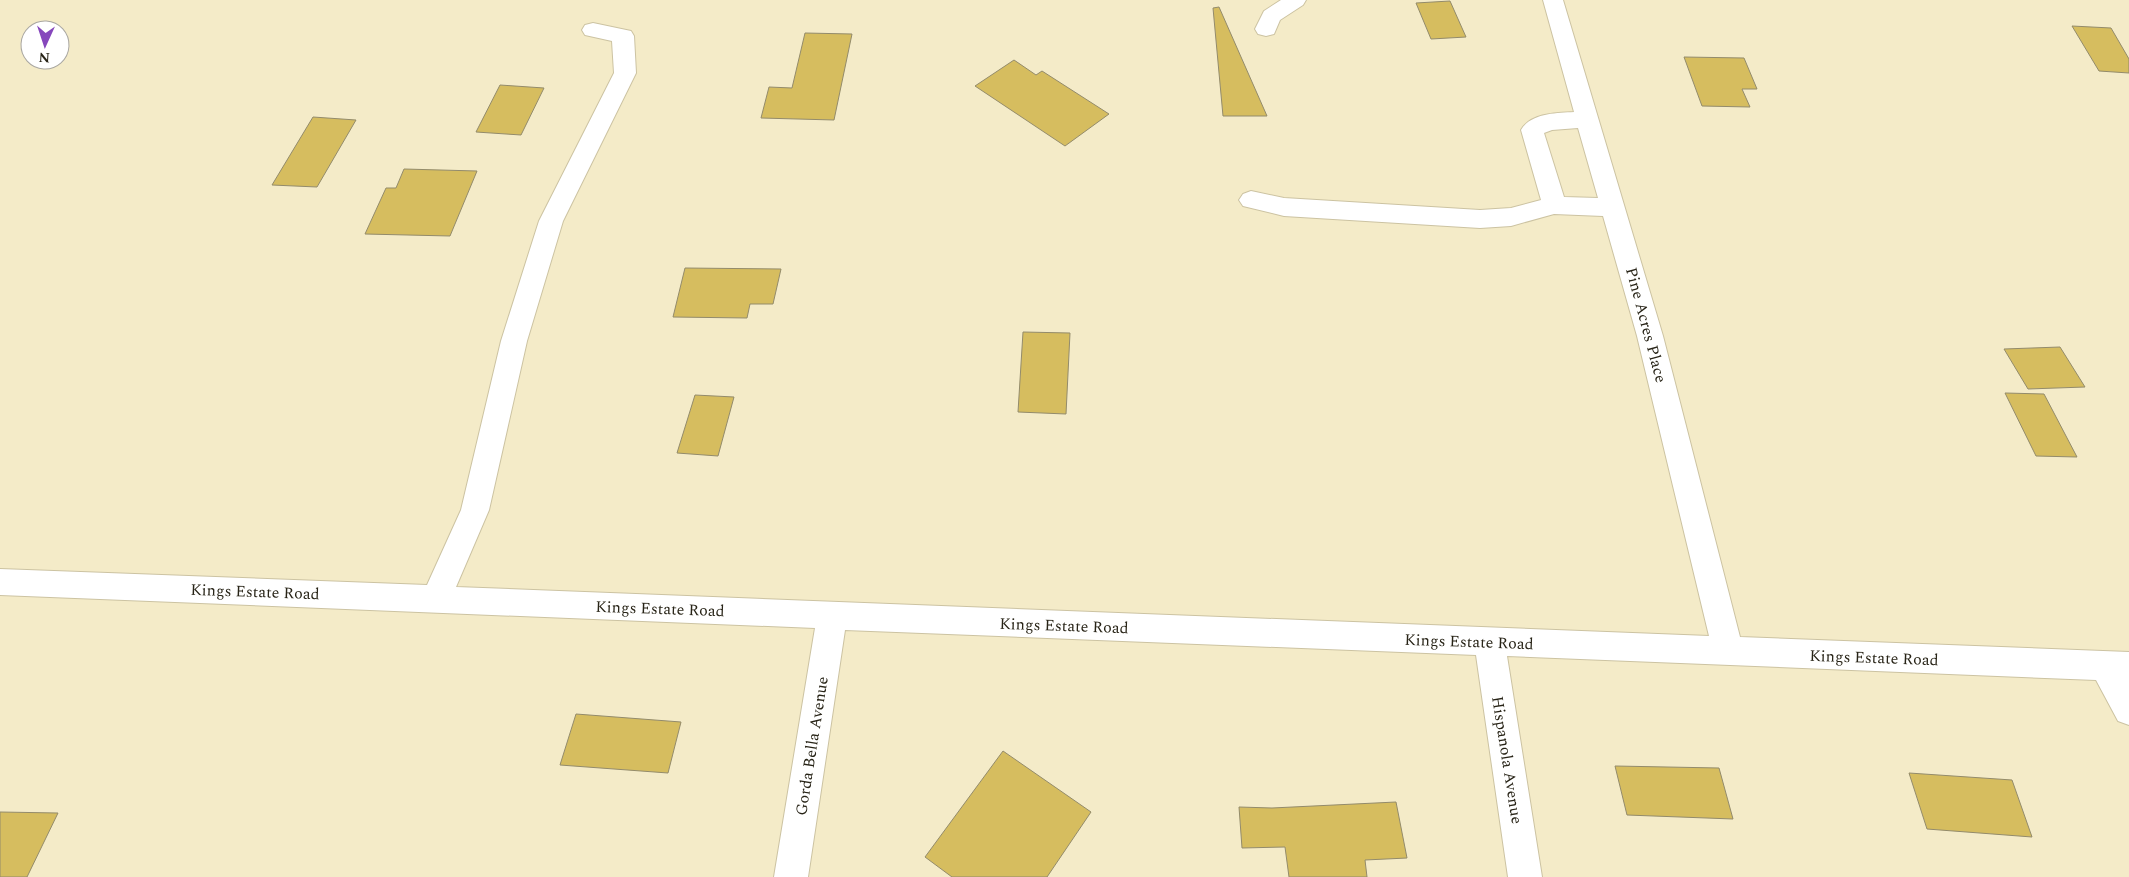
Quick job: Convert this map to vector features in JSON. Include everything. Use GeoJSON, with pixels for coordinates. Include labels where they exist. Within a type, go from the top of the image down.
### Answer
{"type":"FeatureCollection","features":[{"type":"Feature","properties":{"kind":"street"},"geometry":{"type":"LineString","coordinates":[[1266,29],[1271,16],[1296,0]]}},
{"type":"Feature","properties":{"kind":"street","name":"Pine Acres Place"},"geometry":{"type":"LineString","coordinates":[[1553,0],[1650,336],[1728,652]]}},
{"type":"Feature","properties":{"kind":"street"},"geometry":{"type":"LineString","coordinates":[[435,600],[475,510],[514,341],[551,221],[625,73],[623,36],[593,30]]}},
{"type":"Feature","properties":{"kind":"street"},"geometry":{"type":"LineString","coordinates":[[1554,205],[1532,130],[1548,122],[1587,119]]}},
{"type":"Feature","properties":{"kind":"street"},"geometry":{"type":"LineString","coordinates":[[1251,200],[1284,207],[1480,219],[1511,217],[1554,205],[1613,208]]}},
{"type":"Feature","properties":{"kind":"street","name":"Kings Estate Road"},"geometry":{"type":"LineString","coordinates":[[0,582],[2117,667]]}},
{"type":"Feature","properties":{"kind":"street","name":"Gorda Bella Avenue"},"geometry":{"type":"LineString","coordinates":[[791,877],[832,616]]}},
{"type":"Feature","properties":{"kind":"street","name":"Hispanola Avenue"},"geometry":{"type":"LineString","coordinates":[[1489,642],[1525,877]]}},
{"type":"Feature","properties":{"kind":"street"},"geometry":{"type":"LineString","coordinates":[[2117,667],[2129,710]]}},
{"type":"Feature","properties":{"kind":"building"},"geometry":{"type":"Polygon","coordinates":[[[1450,1],[1466,37],[1431,39],[1416,3],[1450,1]]]}},
{"type":"Feature","properties":{"kind":"building"},"geometry":{"type":"Polygon","coordinates":[[[1219,7],[1267,116],[1223,116],[1213,8],[1219,7]]]}},
{"type":"Feature","properties":{"kind":"building"},"geometry":{"type":"Polygon","coordinates":[[[2072,26],[2111,28],[2129,59],[2129,73],[2099,71],[2072,26]]]}},
{"type":"Feature","properties":{"kind":"building"},"geometry":{"type":"Polygon","coordinates":[[[805,33],[852,34],[834,120],[761,118],[769,87],[792,88],[805,33]]]}},
{"type":"Feature","properties":{"kind":"building"},"geometry":{"type":"Polygon","coordinates":[[[1684,57],[1744,58],[1757,89],[1742,89],[1750,107],[1702,106],[1684,57]]]}},
{"type":"Feature","properties":{"kind":"building"},"geometry":{"type":"Polygon","coordinates":[[[1014,60],[1036,75],[1042,71],[1109,114],[1065,146],[975,86],[1014,60]]]}},
{"type":"Feature","properties":{"kind":"building"},"geometry":{"type":"Polygon","coordinates":[[[500,85],[544,88],[521,135],[476,132],[500,85]]]}},
{"type":"Feature","properties":{"kind":"building"},"geometry":{"type":"Polygon","coordinates":[[[313,117],[356,120],[317,187],[272,185],[313,117]]]}},
{"type":"Feature","properties":{"kind":"building"},"geometry":{"type":"Polygon","coordinates":[[[404,169],[477,171],[450,236],[365,234],[386,188],[396,188],[404,169]]]}},
{"type":"Feature","properties":{"kind":"building"},"geometry":{"type":"Polygon","coordinates":[[[685,268],[781,269],[773,304],[750,304],[747,318],[673,317],[685,268]]]}},
{"type":"Feature","properties":{"kind":"building"},"geometry":{"type":"Polygon","coordinates":[[[1023,332],[1070,333],[1066,414],[1018,412],[1023,332]]]}},
{"type":"Feature","properties":{"kind":"building"},"geometry":{"type":"Polygon","coordinates":[[[2060,347],[2085,387],[2028,389],[2004,349],[2060,347]]]}},
{"type":"Feature","properties":{"kind":"building"},"geometry":{"type":"Polygon","coordinates":[[[2005,393],[2044,394],[2077,457],[2036,456],[2005,393]]]}},
{"type":"Feature","properties":{"kind":"building"},"geometry":{"type":"Polygon","coordinates":[[[695,395],[734,397],[718,456],[677,453],[695,395]]]}},
{"type":"Feature","properties":{"kind":"building"},"geometry":{"type":"Polygon","coordinates":[[[576,714],[681,722],[668,773],[560,765],[576,714]]]}},
{"type":"Feature","properties":{"kind":"building"},"geometry":{"type":"Polygon","coordinates":[[[1003,751],[1091,812],[1047,877],[952,877],[925,857],[1003,751]]]}},
{"type":"Feature","properties":{"kind":"building"},"geometry":{"type":"Polygon","coordinates":[[[1615,766],[1719,768],[1733,819],[1627,815],[1615,766]]]}},
{"type":"Feature","properties":{"kind":"building"},"geometry":{"type":"Polygon","coordinates":[[[1909,773],[2012,780],[2032,837],[1927,829],[1909,773]]]}},
{"type":"Feature","properties":{"kind":"building"},"geometry":{"type":"Polygon","coordinates":[[[1396,802],[1407,858],[1365,860],[1367,877],[1289,877],[1285,847],[1242,848],[1239,807],[1272,808],[1396,802]]]}},
{"type":"Feature","properties":{"kind":"building"},"geometry":{"type":"Polygon","coordinates":[[[0,812],[58,813],[27,877],[0,877],[0,812]]]}}]}
